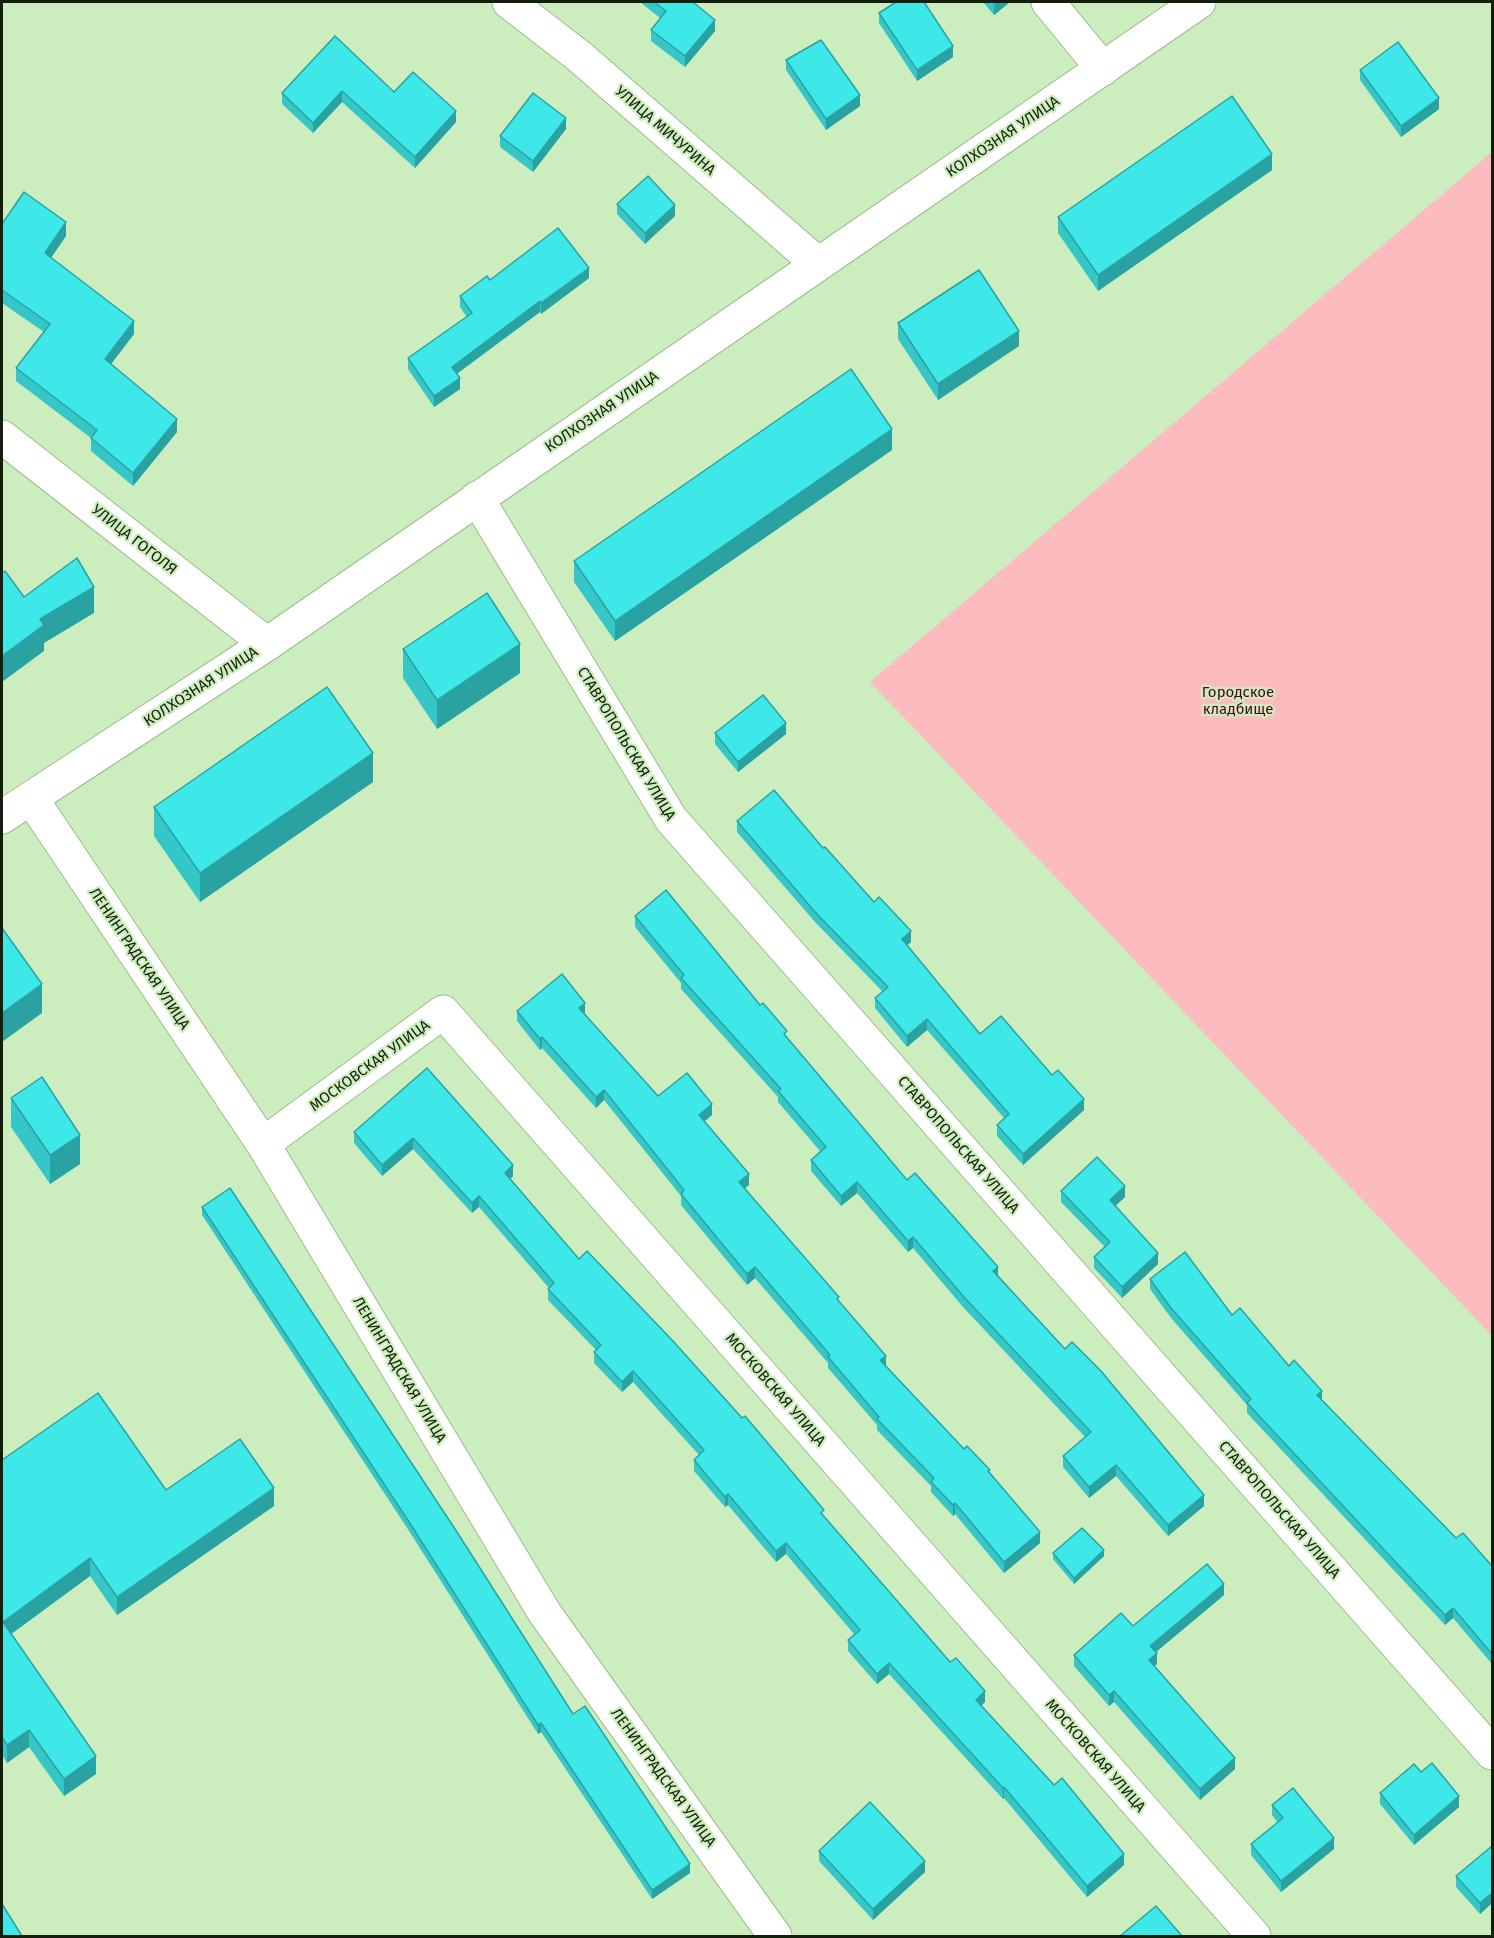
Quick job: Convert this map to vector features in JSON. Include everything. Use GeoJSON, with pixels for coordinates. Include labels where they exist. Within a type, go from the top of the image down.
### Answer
{"type":"FeatureCollection","features":[{"type":"Feature","properties":{"kind":"street","name":"УЛИЦА МИЧУРИНА"},"geometry":{"type":"LineString","coordinates":[[509,2],[580,57],[818,264]]}},
{"type":"Feature","properties":{"kind":"street"},"geometry":{"type":"LineString","coordinates":[[1048,2],[1102,69]]}},
{"type":"Feature","properties":{"kind":"street","name":"КОЛХОЗНАЯ УЛИЦА"},"geometry":{"type":"LineString","coordinates":[[2,817],[267,644],[1199,2]]}},
{"type":"Feature","properties":{"kind":"street","name":"УЛИЦА ГОГОЛЯ"},"geometry":{"type":"LineString","coordinates":[[2,437],[267,644]]}},
{"type":"Feature","properties":{"kind":"street","name":"СТАВРОПОЛЬСКАЯ УЛИЦА"},"geometry":{"type":"LineString","coordinates":[[477,498],[671,819],[1492,1753]]}},
{"type":"Feature","properties":{"kind":"street","name":"ЛЕНИНГРАДСКАЯ УЛИЦА"},"geometry":{"type":"LineString","coordinates":[[31,798],[263,1144],[544,1612],[775,1936]]}},
{"type":"Feature","properties":{"kind":"street","name":"МОСКОВСКАЯ УЛИЦА"},"geometry":{"type":"LineString","coordinates":[[263,1144],[443,1012],[1254,1936]]}},
{"type":"Feature","properties":{"kind":"green space","name":"Городское кладбище"},"geometry":{"type":"Polygon","coordinates":[[[1492,152],[1492,1336],[870,682],[1492,152]]]}},
{"type":"Feature","properties":{"kind":"building"},"geometry":{"type":"Polygon","coordinates":[[[654,2],[693,2],[715,20],[685,56],[651,30],[666,11],[654,2]]]}},
{"type":"Feature","properties":{"kind":"building"},"geometry":{"type":"Polygon","coordinates":[[[896,2],[924,2],[953,46],[917,70],[879,13],[896,2]]]}},
{"type":"Feature","properties":{"kind":"building"},"geometry":{"type":"Polygon","coordinates":[[[335,36],[394,92],[413,72],[456,111],[415,157],[342,91],[313,123],[282,93],[335,36]]]}},
{"type":"Feature","properties":{"kind":"building"},"geometry":{"type":"Polygon","coordinates":[[[821,40],[860,95],[826,119],[786,60],[821,40]]]}},
{"type":"Feature","properties":{"kind":"building"},"geometry":{"type":"Polygon","coordinates":[[[1398,42],[1439,98],[1401,126],[1360,70],[1398,42]]]}},
{"type":"Feature","properties":{"kind":"building"},"geometry":{"type":"Polygon","coordinates":[[[533,93],[566,118],[533,161],[500,136],[533,93]]]}},
{"type":"Feature","properties":{"kind":"building"},"geometry":{"type":"Polygon","coordinates":[[[1232,96],[1272,154],[1098,275],[1058,217],[1232,96]]]}},
{"type":"Feature","properties":{"kind":"building"},"geometry":{"type":"Polygon","coordinates":[[[648,176],[675,205],[645,233],[617,204],[648,176]]]}},
{"type":"Feature","properties":{"kind":"building"},"geometry":{"type":"Polygon","coordinates":[[[24,192],[66,222],[45,253],[134,321],[105,359],[177,419],[133,473],[91,438],[97,430],[16,368],[50,324],[2,290],[2,224],[24,192]]]}},
{"type":"Feature","properties":{"kind":"building"},"geometry":{"type":"Polygon","coordinates":[[[558,228],[589,268],[541,303],[540,301],[452,367],[460,378],[434,396],[408,358],[472,313],[460,296],[487,276],[490,280],[558,228]]]}},
{"type":"Feature","properties":{"kind":"building"},"geometry":{"type":"Polygon","coordinates":[[[979,270],[1019,331],[938,384],[898,323],[979,270]]]}},
{"type":"Feature","properties":{"kind":"building"},"geometry":{"type":"Polygon","coordinates":[[[851,369],[892,429],[615,621],[574,561],[851,369]]]}},
{"type":"Feature","properties":{"kind":"building"},"geometry":{"type":"Polygon","coordinates":[[[77,558],[94,587],[40,619],[44,625],[2,656],[2,573],[5,571],[24,597],[77,558]]]}},
{"type":"Feature","properties":{"kind":"building"},"geometry":{"type":"Polygon","coordinates":[[[487,593],[520,644],[437,700],[403,649],[487,593]]]}},
{"type":"Feature","properties":{"kind":"building"},"geometry":{"type":"Polygon","coordinates":[[[327,687],[373,753],[200,873],[154,807],[327,687]]]}},
{"type":"Feature","properties":{"kind":"building"},"geometry":{"type":"Polygon","coordinates":[[[763,695],[786,723],[738,762],[715,733],[763,695]]]}},
{"type":"Feature","properties":{"kind":"building"},"geometry":{"type":"Polygon","coordinates":[[[774,790],[823,848],[825,847],[874,902],[879,897],[911,931],[902,939],[980,1034],[1001,1016],[1052,1075],[1058,1070],[1084,1099],[1023,1154],[997,1125],[1009,1114],[927,1019],[907,1036],[875,998],[888,987],[815,912],[737,821],[774,790]]]}},
{"type":"Feature","properties":{"kind":"building"},"geometry":{"type":"Polygon","coordinates":[[[666,890],[760,1005],[763,1003],[787,1031],[784,1034],[907,1180],[915,1173],[998,1267],[993,1271],[1065,1349],[1072,1342],[1101,1371],[1204,1495],[1168,1525],[1116,1465],[1089,1487],[1063,1456],[1091,1432],[963,1296],[913,1237],[908,1241],[857,1182],[841,1196],[811,1160],[826,1147],[778,1091],[781,1089],[681,978],[684,975],[635,916],[666,890]]]}},
{"type":"Feature","properties":{"kind":"building"},"geometry":{"type":"Polygon","coordinates":[[[2,928],[42,984],[2,1013],[2,928]]]}},
{"type":"Feature","properties":{"kind":"building"},"geometry":{"type":"Polygon","coordinates":[[[562,974],[585,1003],[579,1008],[658,1096],[687,1073],[712,1104],[699,1115],[749,1174],[739,1182],[839,1297],[837,1299],[886,1356],[880,1360],[964,1449],[967,1446],[990,1470],[988,1471],[1040,1532],[1004,1562],[955,1503],[953,1505],[931,1482],[934,1478],[877,1419],[879,1417],[828,1357],[830,1355],[755,1267],[747,1274],[681,1194],[684,1190],[604,1090],[596,1097],[542,1037],[540,1039],[517,1011],[562,974]]]}},
{"type":"Feature","properties":{"kind":"building"},"geometry":{"type":"Polygon","coordinates":[[[427,1068],[513,1165],[505,1173],[579,1259],[587,1251],[673,1341],[742,1418],[745,1416],[824,1510],[821,1513],[950,1662],[956,1658],[985,1691],[976,1700],[1054,1785],[1062,1778],[1124,1854],[1087,1886],[1004,1787],[889,1663],[877,1674],[848,1640],[860,1630],[786,1543],[776,1551],[728,1494],[725,1497],[694,1460],[704,1450],[633,1371],[622,1382],[594,1352],[601,1345],[548,1289],[554,1283],[479,1196],[472,1203],[413,1138],[382,1165],[354,1132],[427,1068]]]}},
{"type":"Feature","properties":{"kind":"building"},"geometry":{"type":"Polygon","coordinates":[[[42,1077],[80,1135],[50,1155],[11,1098],[42,1077]]]}},
{"type":"Feature","properties":{"kind":"building"},"geometry":{"type":"Polygon","coordinates":[[[1097,1157],[1125,1186],[1110,1200],[1158,1253],[1122,1287],[1094,1257],[1110,1242],[1061,1191],[1097,1157]]]}},
{"type":"Feature","properties":{"kind":"building"},"geometry":{"type":"Polygon","coordinates":[[[230,1188],[457,1532],[573,1714],[585,1706],[690,1864],[652,1890],[541,1723],[538,1725],[411,1525],[202,1207],[230,1188]]]}},
{"type":"Feature","properties":{"kind":"building"},"geometry":{"type":"Polygon","coordinates":[[[1185,1252],[1232,1315],[1240,1308],[1289,1366],[1294,1360],[1322,1391],[1317,1395],[1456,1538],[1463,1533],[1492,1566],[1492,1654],[1453,1608],[1445,1615],[1247,1403],[1251,1399],[1171,1308],[1150,1279],[1185,1252]]]}},
{"type":"Feature","properties":{"kind":"building"},"geometry":{"type":"Polygon","coordinates":[[[98,1393],[166,1490],[240,1439],[274,1488],[117,1597],[90,1558],[3,1622],[96,1756],[64,1779],[29,1730],[7,1745],[2,1737],[2,1460],[98,1393]]]}},
{"type":"Feature","properties":{"kind":"building"},"geometry":{"type":"Polygon","coordinates":[[[1082,1528],[1104,1550],[1074,1578],[1053,1553],[1082,1528]]]}},
{"type":"Feature","properties":{"kind":"building"},"geometry":{"type":"Polygon","coordinates":[[[1207,1564],[1224,1584],[1150,1646],[1157,1653],[1149,1660],[1235,1758],[1200,1789],[1114,1691],[1109,1695],[1074,1655],[1121,1613],[1133,1626],[1207,1564]]]}},
{"type":"Feature","properties":{"kind":"building"},"geometry":{"type":"Polygon","coordinates":[[[1432,1763],[1459,1796],[1414,1835],[1380,1793],[1414,1764],[1421,1772],[1432,1763]]]}},
{"type":"Feature","properties":{"kind":"building"},"geometry":{"type":"Polygon","coordinates":[[[1293,1788],[1334,1838],[1281,1881],[1251,1844],[1283,1818],[1272,1805],[1293,1788]]]}},
{"type":"Feature","properties":{"kind":"building"},"geometry":{"type":"Polygon","coordinates":[[[870,1802],[925,1861],[873,1909],[819,1851],[870,1802]]]}},
{"type":"Feature","properties":{"kind":"building"},"geometry":{"type":"Polygon","coordinates":[[[1492,1846],[1492,1893],[1480,1903],[1456,1876],[1492,1846]]]}},
{"type":"Feature","properties":{"kind":"building"},"geometry":{"type":"Polygon","coordinates":[[[2,1904],[22,1936],[2,1936],[2,1904]]]}},
{"type":"Feature","properties":{"kind":"building"},"geometry":{"type":"Polygon","coordinates":[[[1156,1906],[1182,1936],[1120,1936],[1156,1906]]]}}]}
